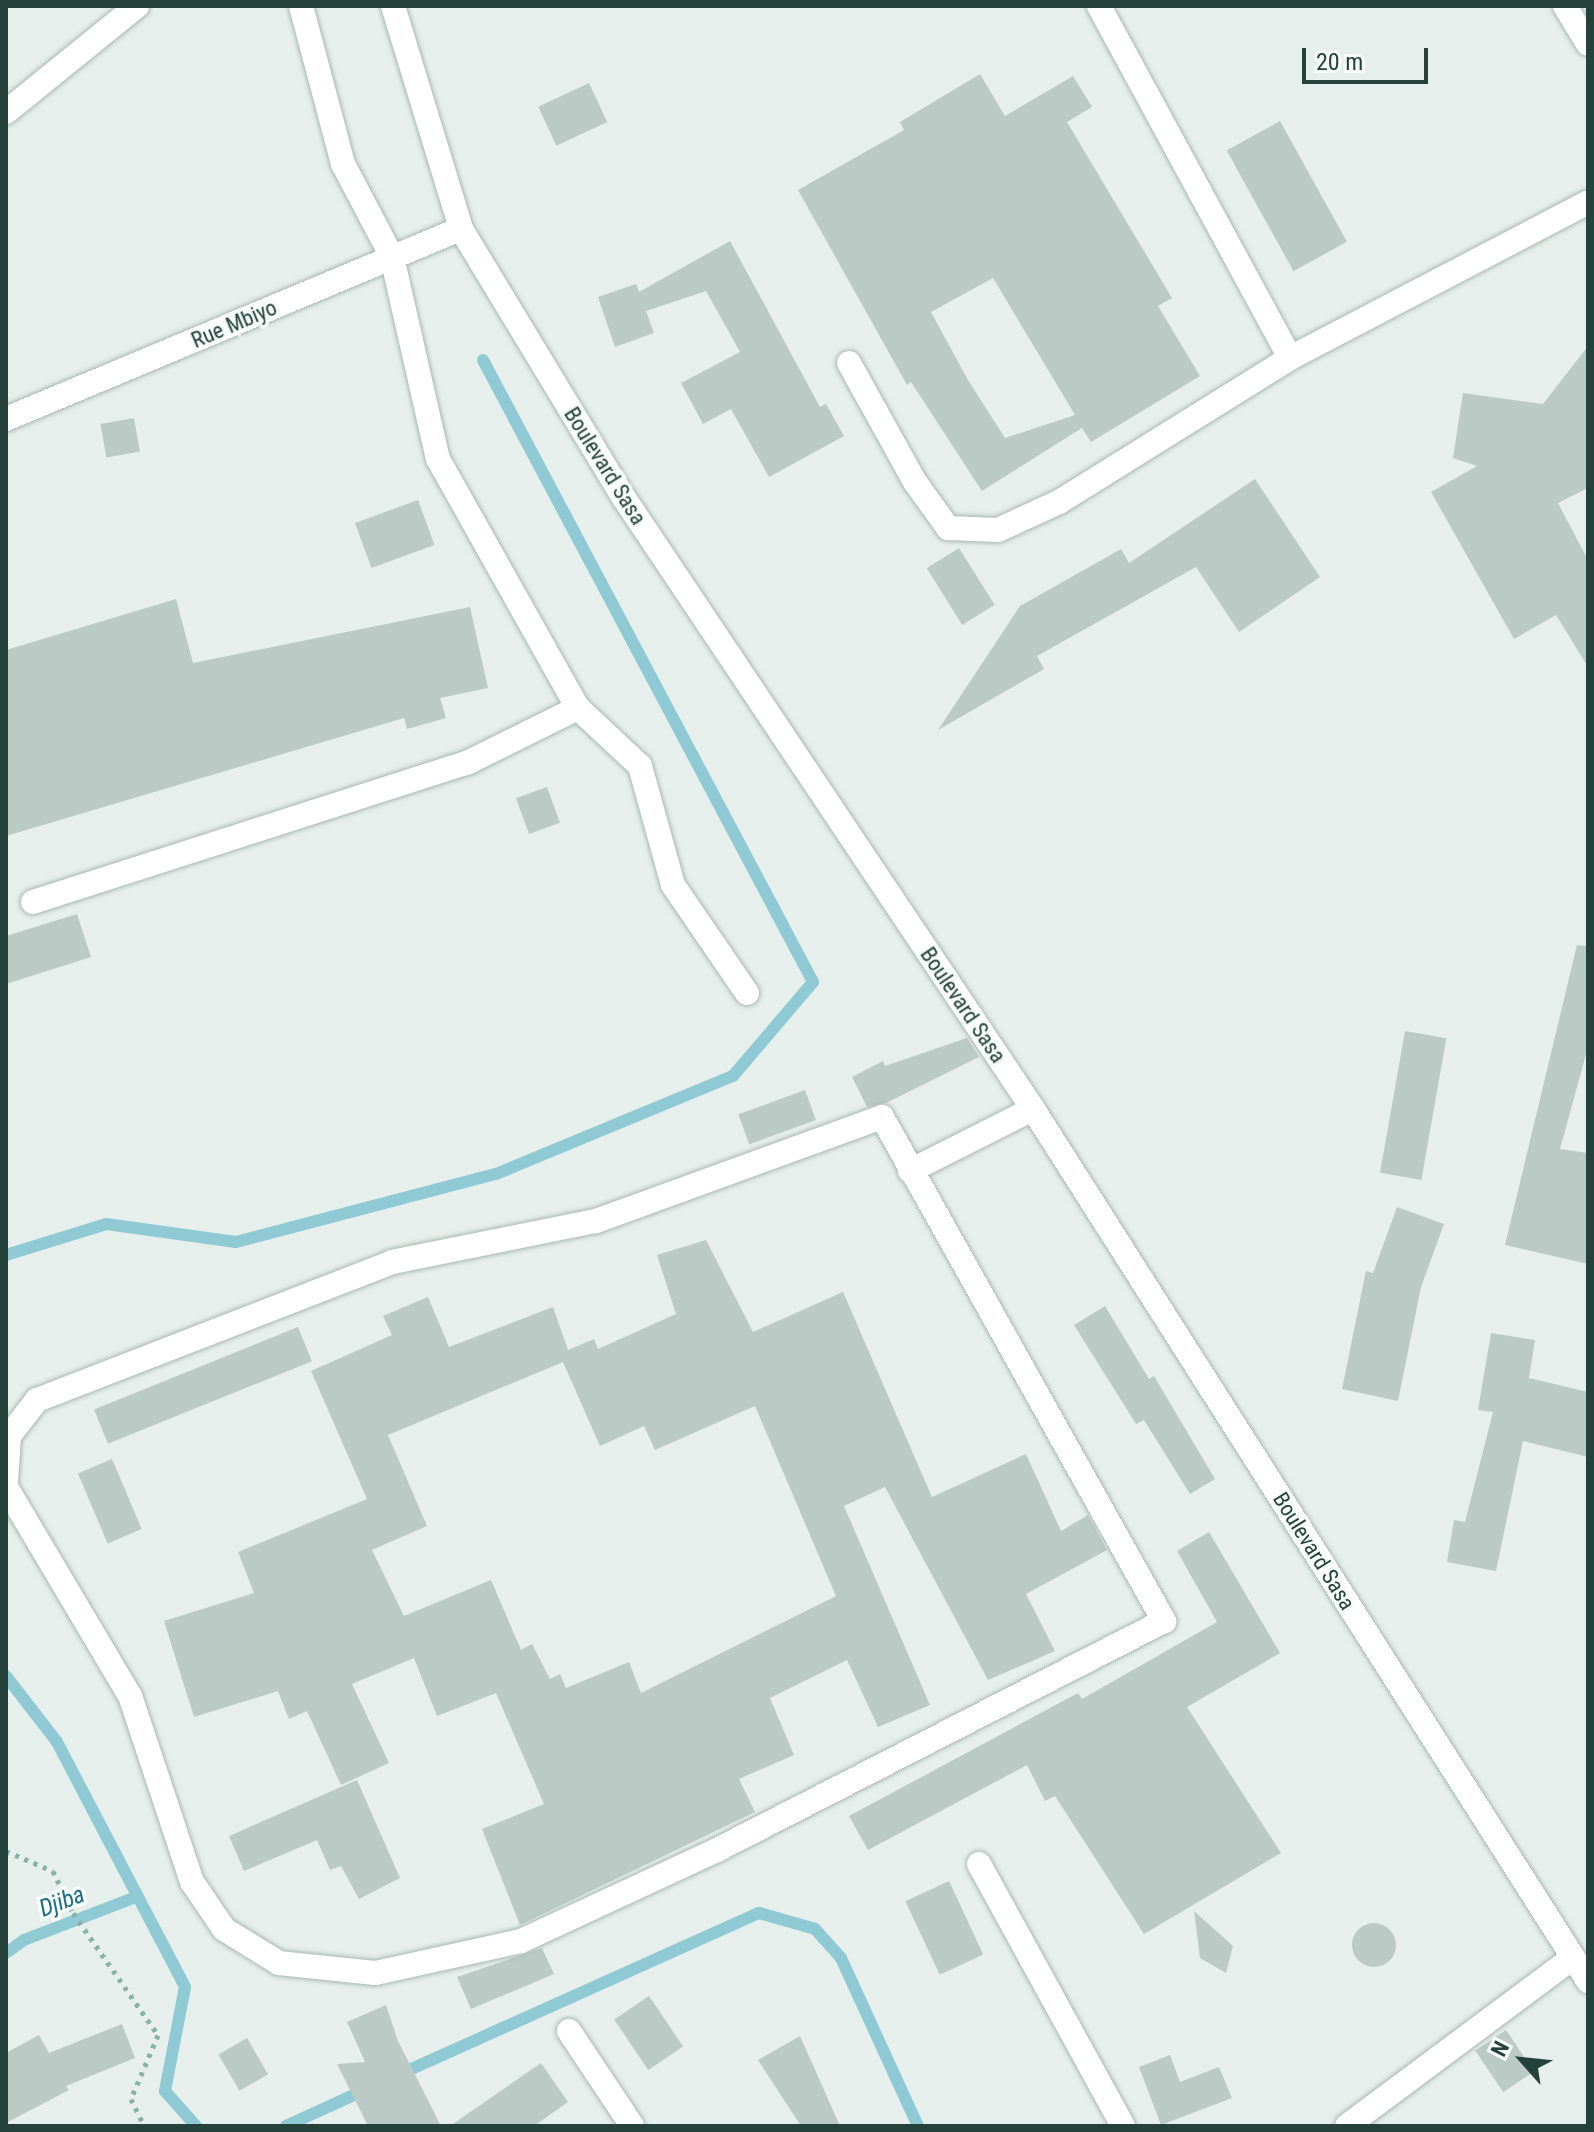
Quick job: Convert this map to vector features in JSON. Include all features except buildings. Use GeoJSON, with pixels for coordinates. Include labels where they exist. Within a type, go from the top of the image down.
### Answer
{"type":"FeatureCollection","features":[{"type":"Feature","properties":{"kind":"street"},"geometry":{"type":"LineString","coordinates":[[6,112],[137,6]]}},
{"type":"Feature","properties":{"kind":"street"},"geometry":{"type":"LineString","coordinates":[[301,6],[343,164],[392,257],[438,459],[578,708],[640,766],[673,885],[747,993]]}},
{"type":"Feature","properties":{"kind":"street","name":"Boulevard Sasa"},"geometry":{"type":"LineString","coordinates":[[393,6],[461,229],[624,498],[1033,1109],[1588,1981]]}},
{"type":"Feature","properties":{"kind":"street"},"geometry":{"type":"LineString","coordinates":[[1099,6],[1290,358]]}},
{"type":"Feature","properties":{"kind":"street"},"geometry":{"type":"LineString","coordinates":[[1565,6],[1588,44]]}},
{"type":"Feature","properties":{"kind":"street"},"geometry":{"type":"LineString","coordinates":[[849,363],[915,482],[948,528],[998,530],[1059,502],[1290,358],[1588,202]]}},
{"type":"Feature","properties":{"kind":"street","name":"Rue Mbiyo"},"geometry":{"type":"LineString","coordinates":[[6,419],[461,229]]}},
{"type":"Feature","properties":{"kind":"street"},"geometry":{"type":"LineString","coordinates":[[33,902],[467,763],[578,708]]}},
{"type":"Feature","properties":{"kind":"street"},"geometry":{"type":"LineString","coordinates":[[910,1171],[1033,1109]]}},
{"type":"Feature","properties":{"kind":"street"},"geometry":{"type":"LineString","coordinates":[[882,1117],[1164,1621],[715,1851],[521,1941],[375,1973],[279,1963],[224,1929],[192,1882],[130,1696],[6,1485],[9,1436],[37,1400],[392,1262],[596,1221],[882,1117]]}},
{"type":"Feature","properties":{"kind":"street"},"geometry":{"type":"LineString","coordinates":[[979,1864],[1123,2126]]}},
{"type":"Feature","properties":{"kind":"street"},"geometry":{"type":"LineString","coordinates":[[1347,2126],[1572,1958]]}},
{"type":"Feature","properties":{"kind":"street"},"geometry":{"type":"LineString","coordinates":[[569,2031],[632,2126]]}},
{"type":"Feature","properties":{"kind":"path"},"geometry":{"type":"LineString","coordinates":[[6,1851],[53,1871],[73,1913],[158,2035],[131,2099],[144,2126]]}},
{"type":"Feature","properties":{"kind":"waterway"},"geometry":{"type":"LineString","coordinates":[[6,1255],[106,1224],[236,1242],[496,1174],[733,1076],[813,982],[483,360]]}},
{"type":"Feature","properties":{"kind":"waterway","name":"Djiba"},"geometry":{"type":"LineString","coordinates":[[6,1676],[57,1742],[185,1987],[165,2091],[196,2126]]}},
{"type":"Feature","properties":{"kind":"waterway","name":"Djiba"},"geometry":{"type":"LineString","coordinates":[[6,1953],[24,1940],[136,1897]]}},
{"type":"Feature","properties":{"kind":"waterway"},"geometry":{"type":"LineString","coordinates":[[398,2075],[759,1913],[815,1929],[841,1958],[918,2126]]}},
{"type":"Feature","properties":{"kind":"waterway"},"geometry":{"type":"LineString","coordinates":[[286,2126],[367,2089]]}}]}
